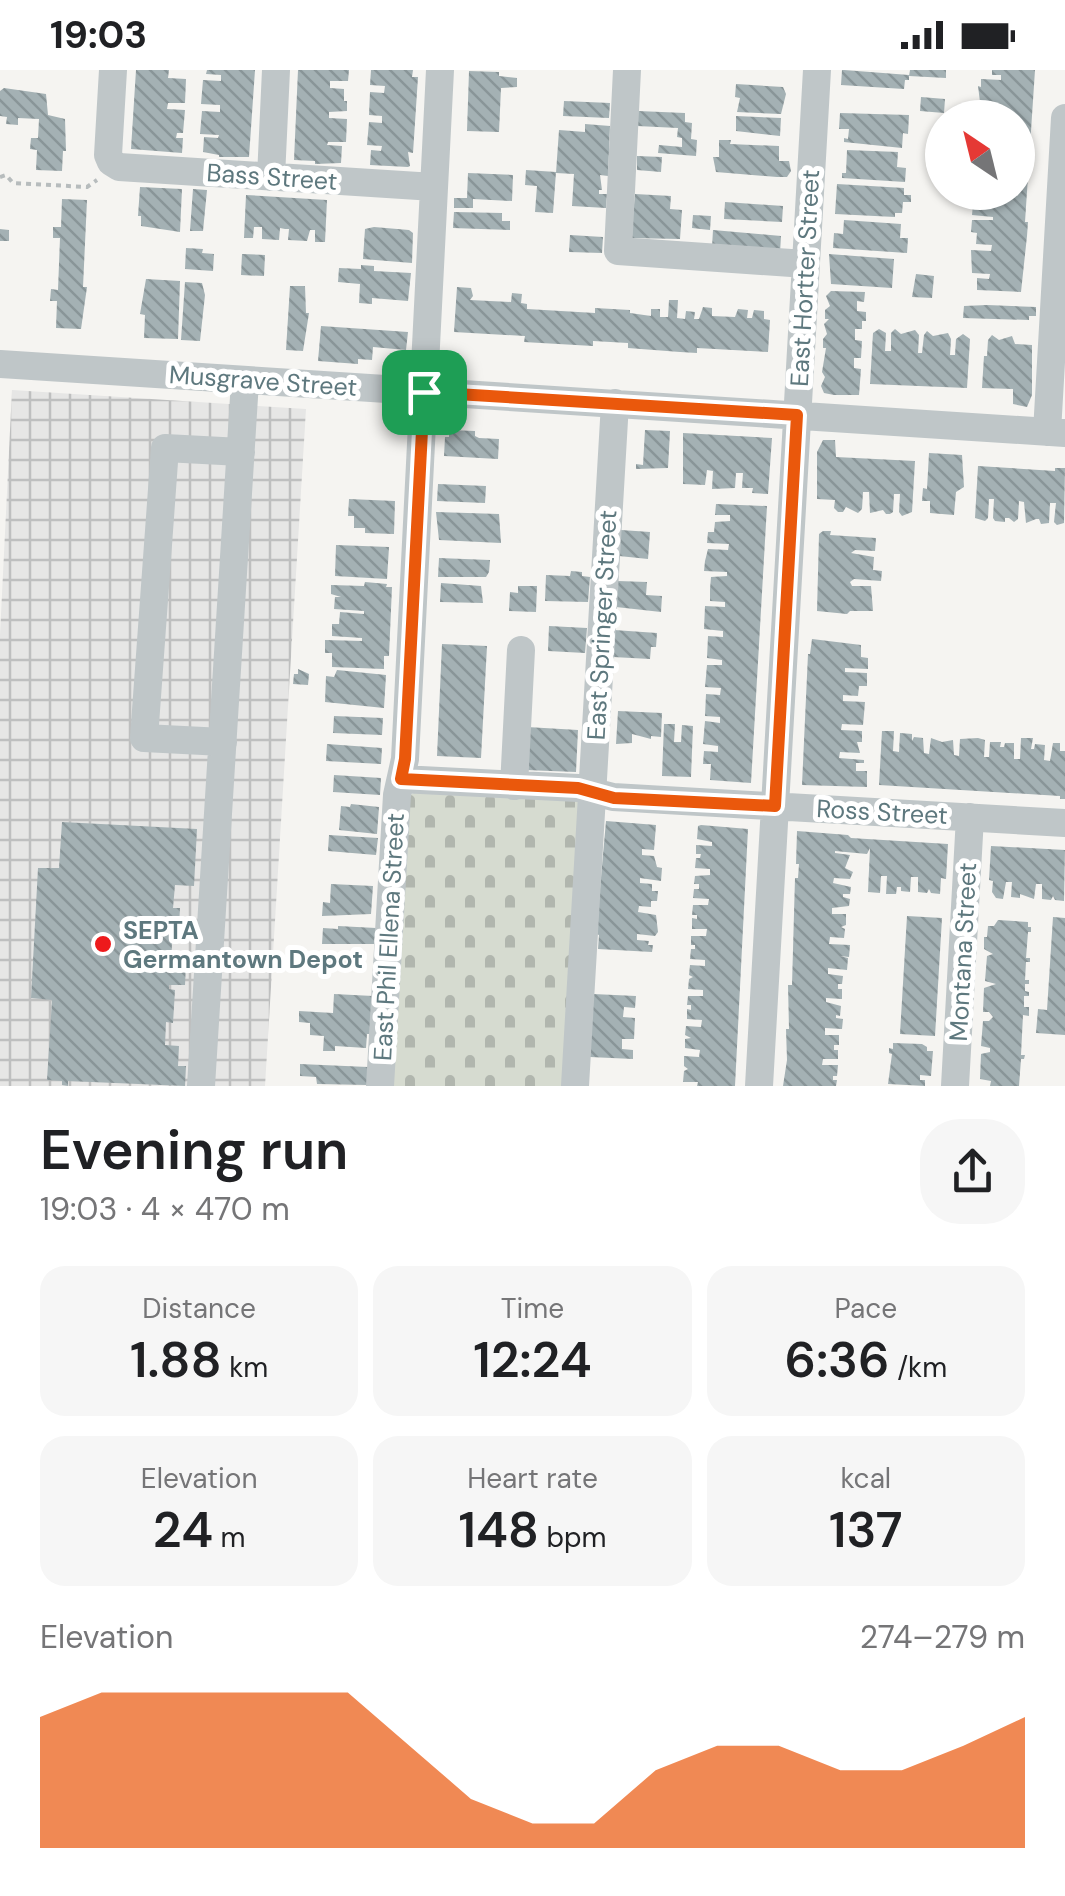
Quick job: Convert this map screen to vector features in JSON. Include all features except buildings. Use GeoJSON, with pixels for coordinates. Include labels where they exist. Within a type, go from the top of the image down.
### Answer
{"type":"FeatureCollection","features":[{"type":"Feature","properties":{"kind":"street"},"geometry":{"type":"LineString","coordinates":[[106,170],[112,70]]}},
{"type":"Feature","properties":{"kind":"street"},"geometry":{"type":"LineString","coordinates":[[271,177],[276,70]]}},
{"type":"Feature","properties":{"kind":"street","name":"East Phil Ellena Street"},"geometry":{"type":"LineString","coordinates":[[380,1086],[405,759],[440,70]]}},
{"type":"Feature","properties":{"kind":"street"},"geometry":{"type":"LineString","coordinates":[[627,70],[618,251],[806,264]]}},
{"type":"Feature","properties":{"kind":"street","name":"East Hortter Street"},"geometry":{"type":"LineString","coordinates":[[758,1086],[816,70]]}},
{"type":"Feature","properties":{"kind":"street"},"geometry":{"type":"LineString","coordinates":[[1056,432],[1065,118]]}},
{"type":"Feature","properties":{"kind":"street","name":"Bass Street"},"geometry":{"type":"LineString","coordinates":[[106,170],[119,167],[434,187]]}},
{"type":"Feature","properties":{"kind":"street","name":"Musgrave Street"},"geometry":{"type":"LineString","coordinates":[[0,364],[1056,432]]}},
{"type":"Feature","properties":{"kind":"street"},"geometry":{"type":"LineString","coordinates":[[200,1086],[246,380]]}},
{"type":"Feature","properties":{"kind":"street","name":"East Springer Street"},"geometry":{"type":"LineString","coordinates":[[575,1086],[615,404]]}},
{"type":"Feature","properties":{"kind":"street"},"geometry":{"type":"LineString","coordinates":[[224,742],[144,738],[165,448],[241,452]]}},
{"type":"Feature","properties":{"kind":"street"},"geometry":{"type":"LineString","coordinates":[[514,786],[522,650]]}},
{"type":"Feature","properties":{"kind":"street","name":"Ross Street"},"geometry":{"type":"LineString","coordinates":[[401,779],[578,788],[614,798],[1065,823]]}},
{"type":"Feature","properties":{"kind":"street","name":"Montana Street"},"geometry":{"type":"LineString","coordinates":[[955,1086],[970,817]]}},
{"type":"Feature","properties":{"kind":"path"},"geometry":{"type":"LineString","coordinates":[[0,176],[6,175],[13,183],[86,187],[106,170]]}},
{"type":"Feature","properties":{"kind":"shaded area","name":"SEPTA Germantown Depot"},"geometry":{"type":"Polygon","coordinates":[[[12,390],[306,409],[265,1086],[0,1086],[0,635],[12,390]]]}},
{"type":"Feature","properties":{"kind":"green space"},"geometry":{"type":"Polygon","coordinates":[[[416,792],[579,801],[563,1086],[390,1086],[408,796],[416,792]]]}},
{"type":"Feature","properties":{"kind":"place","name":"SEPTA Germantown Depot"},"geometry":{"type":"Point","coordinates":[103,944]}},
{"type":"Feature","properties":{"kind":"route"},"geometry":{"type":"LineString","coordinates":[[424,392],[797,415],[775,806],[614,798],[578,788],[401,779],[424,392]]}}]}
